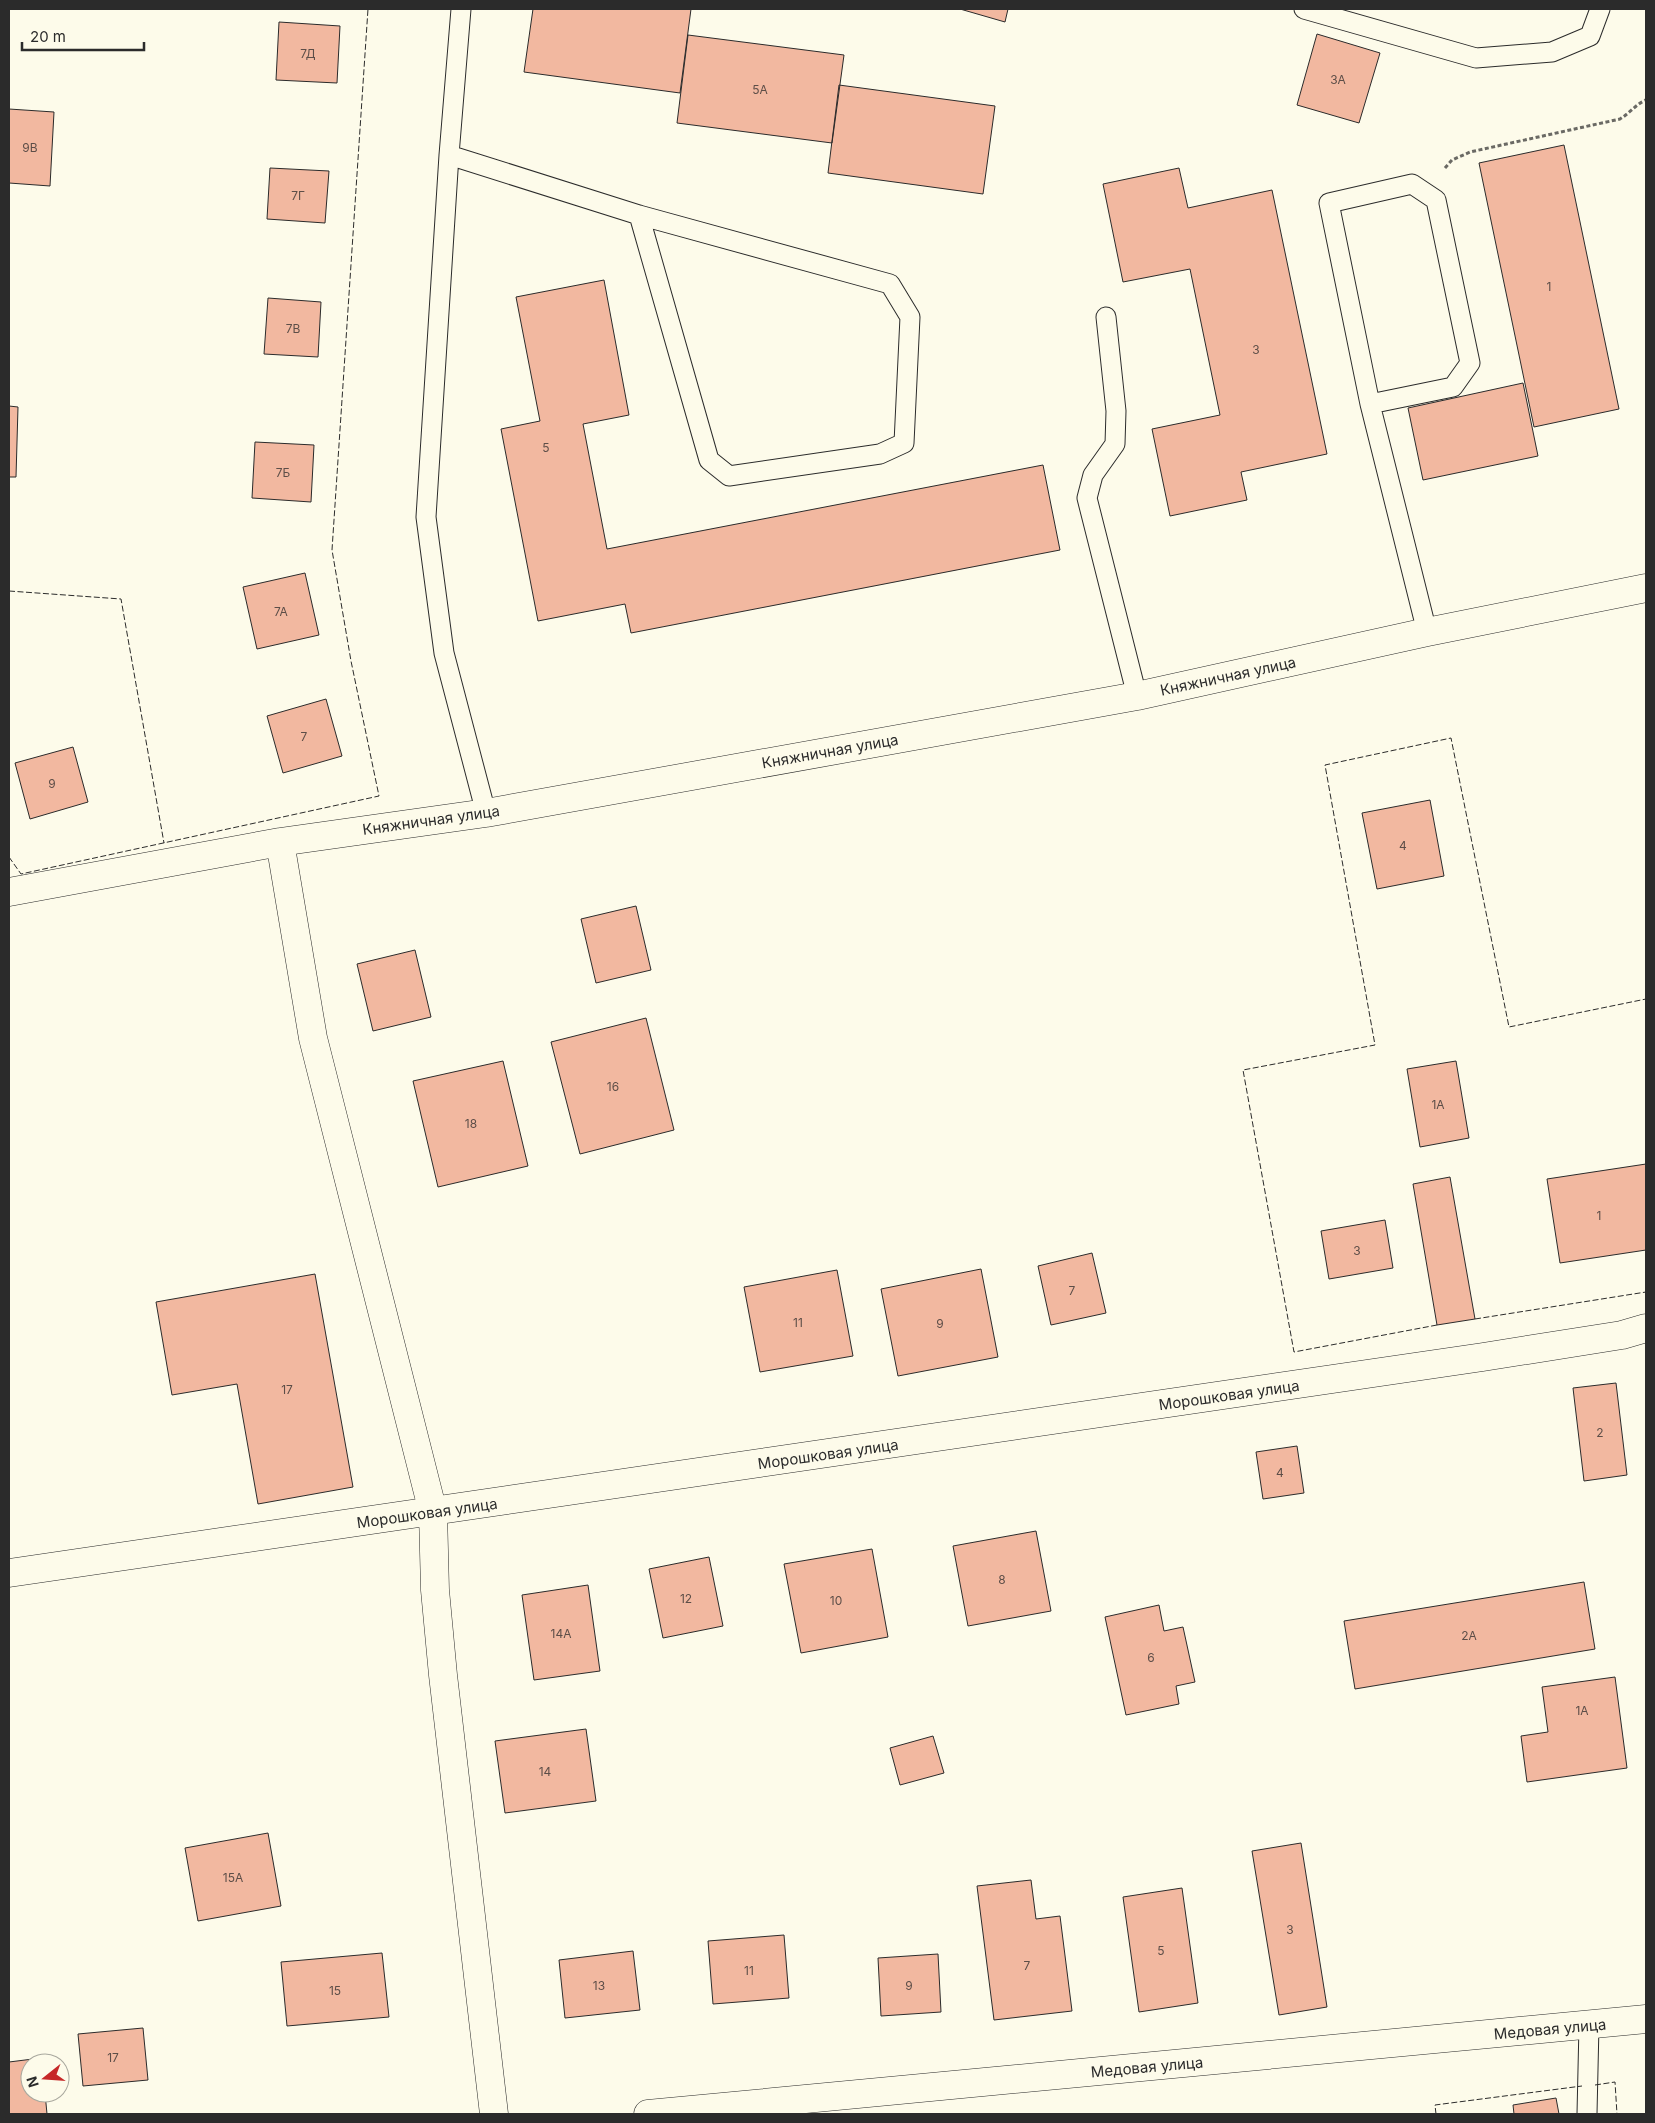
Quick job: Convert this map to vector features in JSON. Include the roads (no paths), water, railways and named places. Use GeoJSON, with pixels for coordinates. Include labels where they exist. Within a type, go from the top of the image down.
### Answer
{"type":"FeatureCollection","features":[{"type":"Feature","properties":{"kind":"street","name":"Княжничная улица"},"geometry":{"type":"LineString","coordinates":[[9,892],[280,842],[486,813],[1137,696],[1427,632],[1646,588]]}},
{"type":"Feature","properties":{"kind":"street"},"geometry":{"type":"LineString","coordinates":[[280,842],[312,1038],[432,1512],[435,1590],[443,1675],[494,2114]]}},
{"type":"Feature","properties":{"kind":"street","name":"Морошковая улица"},"geometry":{"type":"LineString","coordinates":[[9,1573],[1483,1357],[1622,1335],[1646,1328]]}},
{"type":"Feature","properties":{"kind":"street","name":"Медовая улица"},"geometry":{"type":"LineString","coordinates":[[648,2114],[1646,2019]]}},
{"type":"Feature","properties":{"kind":"lane"},"geometry":{"type":"LineString","coordinates":[[461,9],[449,155],[426,517],[444,653],[486,813]]}},
{"type":"Feature","properties":{"kind":"lane"},"geometry":{"type":"LineString","coordinates":[[1304,9],[1476,58],[1552,52],[1590,36],[1600,9]]}},
{"type":"Feature","properties":{"kind":"lane"},"geometry":{"type":"LineString","coordinates":[[449,155],[639,215],[890,284],[910,317],[904,443],[880,454],[729,476],[709,460],[639,215]]}},
{"type":"Feature","properties":{"kind":"lane"},"geometry":{"type":"LineString","coordinates":[[1370,404],[1453,387],[1470,363],[1436,200],[1412,184],[1329,203],[1370,404],[1427,632]]}},
{"type":"Feature","properties":{"kind":"lane"},"geometry":{"type":"LineString","coordinates":[[1106,317],[1116,410],[1115,444],[1093,475],[1087,498],[1137,696]]}},
{"type":"Feature","properties":{"kind":"lane"},"geometry":{"type":"LineString","coordinates":[[1587,2114],[1589,2025]]}}]}
